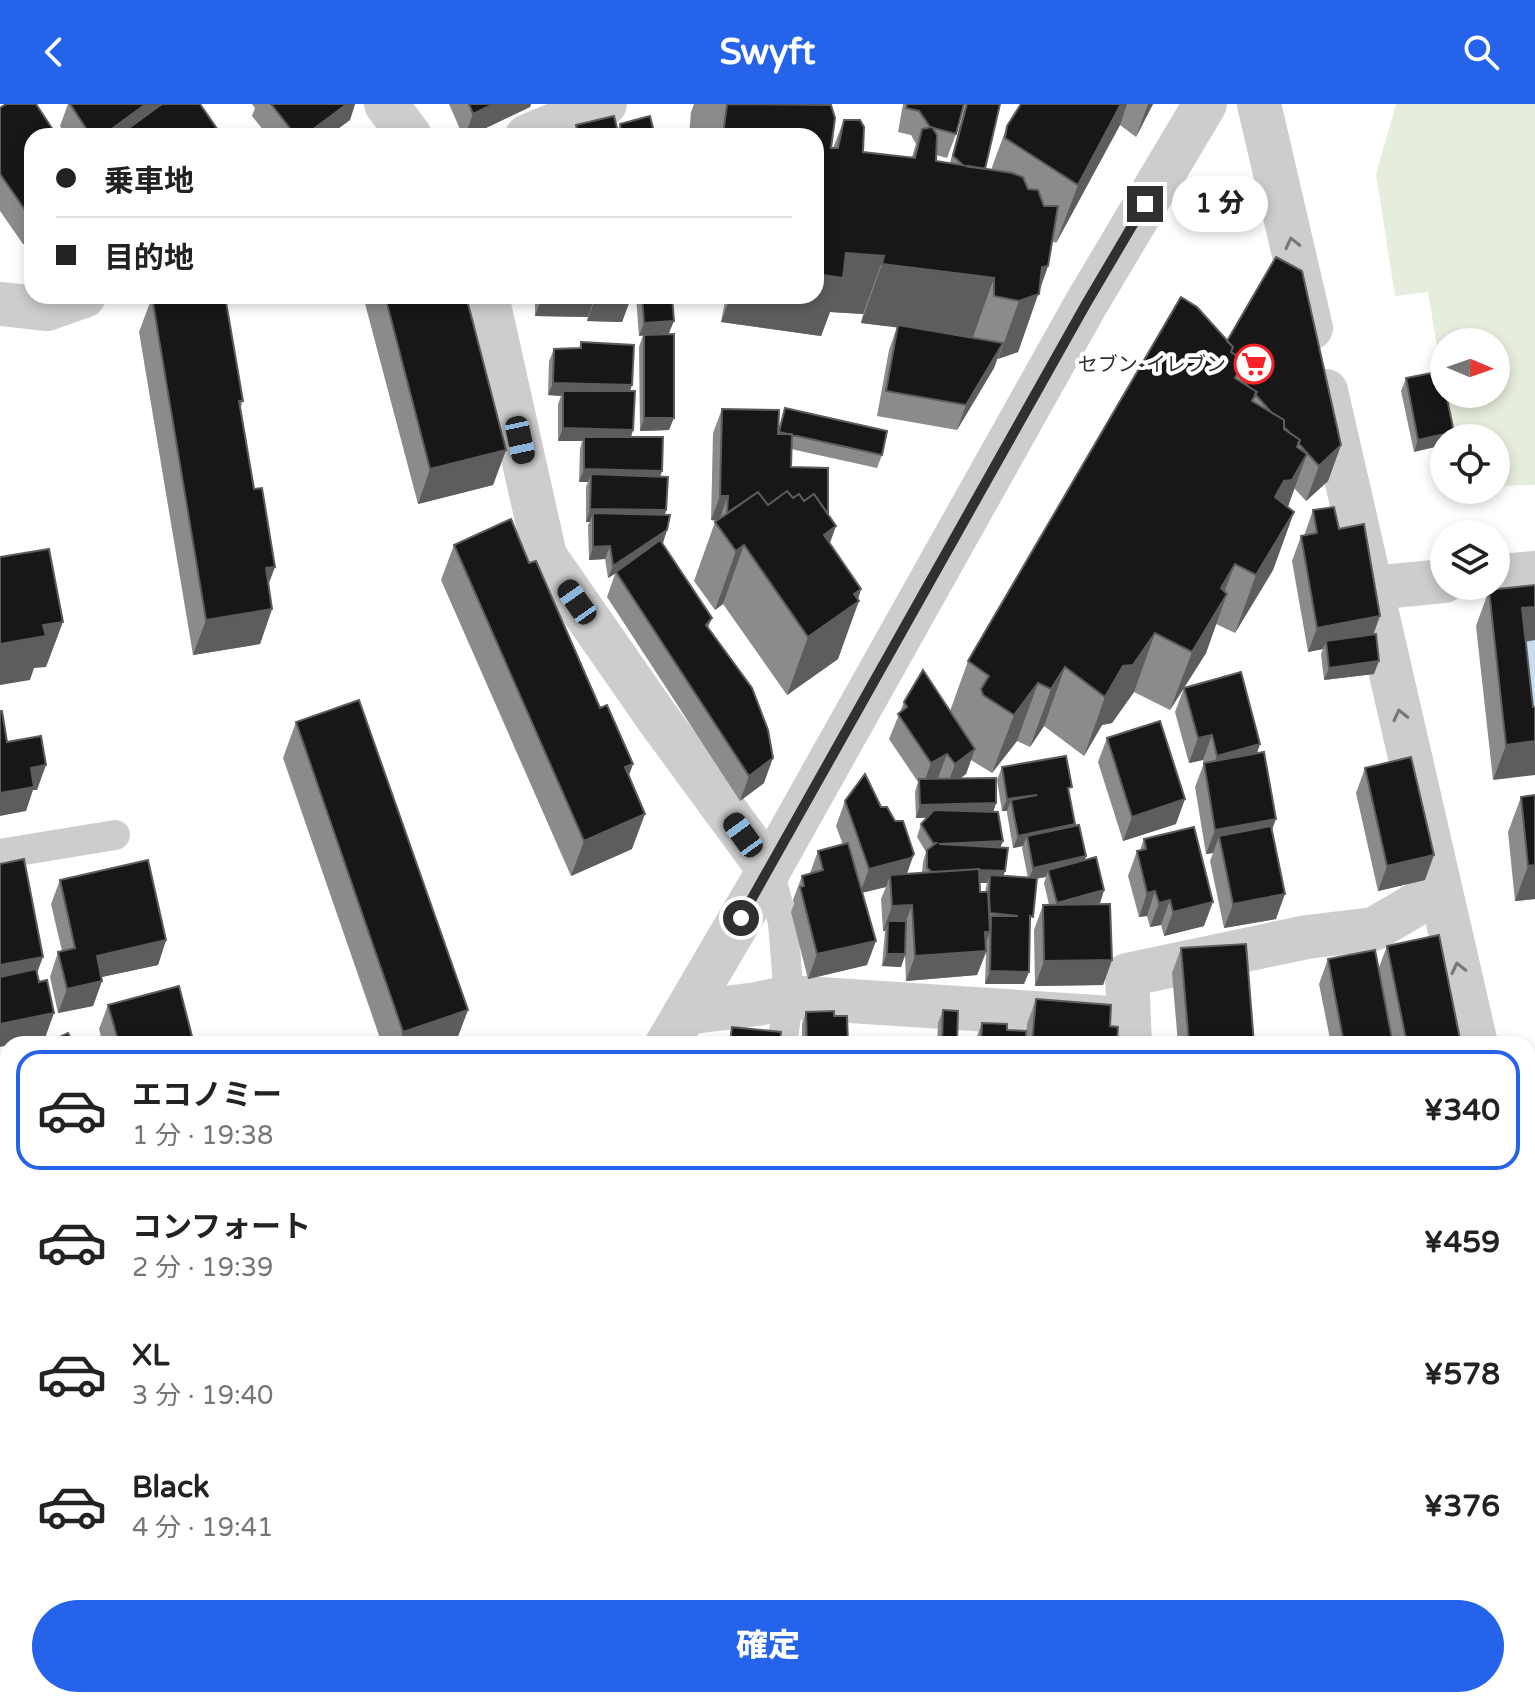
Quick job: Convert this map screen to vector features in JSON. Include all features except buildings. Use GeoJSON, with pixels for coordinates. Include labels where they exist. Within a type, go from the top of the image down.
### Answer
{"type":"FeatureCollection","features":[{"type":"Feature","properties":{"kind":"street"},"geometry":{"type":"LineString","coordinates":[[386,104],[404,128]]}},
{"type":"Feature","properties":{"kind":"street"},"geometry":{"type":"LineString","coordinates":[[546,128],[605,104]]}},
{"type":"Feature","properties":{"kind":"street"},"geometry":{"type":"LineString","coordinates":[[676,1028],[769,870],[1086,304],[1205,104]]}},
{"type":"Feature","properties":{"kind":"street"},"geometry":{"type":"LineString","coordinates":[[1259,104],[1474,1036]]}},
{"type":"Feature","properties":{"kind":"street"},"geometry":{"type":"LineString","coordinates":[[0,304],[47,309],[61,304]]}},
{"type":"Feature","properties":{"kind":"street"},"geometry":{"type":"LineString","coordinates":[[489,304],[545,556],[656,716],[769,870]]}},
{"type":"Feature","properties":{"kind":"street"},"geometry":{"type":"LineString","coordinates":[[1510,575],[1535,573]]}},
{"type":"Feature","properties":{"kind":"street"},"geometry":{"type":"LineString","coordinates":[[1372,588],[1430,582]]}},
{"type":"Feature","properties":{"kind":"street"},"geometry":{"type":"LineString","coordinates":[[676,1028],[789,997],[1128,1032],[1127,975],[1307,937],[1374,929],[1439,891]]}},
{"type":"Feature","properties":{"kind":"lane"},"geometry":{"type":"LineString","coordinates":[[0,854],[115,835]]}},
{"type":"Feature","properties":{"kind":"lane"},"geometry":{"type":"LineString","coordinates":[[769,870],[783,923],[789,997],[783,1036]]}},
{"type":"Feature","properties":{"kind":"green space"},"geometry":{"type":"Polygon","coordinates":[[[1396,104],[1535,104],[1535,485],[1510,486],[1510,424],[1450,424],[1447,408],[1510,408],[1510,328],[1434,328],[1428,292],[1395,296],[1376,174],[1396,104]]]}},
{"type":"Feature","properties":{"kind":"water"},"geometry":{"type":"Polygon","coordinates":[[[1535,640],[1535,741],[1509,643],[1535,640]]]}},
{"type":"Feature","properties":{"kind":"place","name":"セブン-イレブン"},"geometry":{"type":"Point","coordinates":[1254,364]}},
{"type":"Feature","properties":{"kind":"route"},"geometry":{"type":"LineString","coordinates":[[741,918],[1145,204]]}}]}
